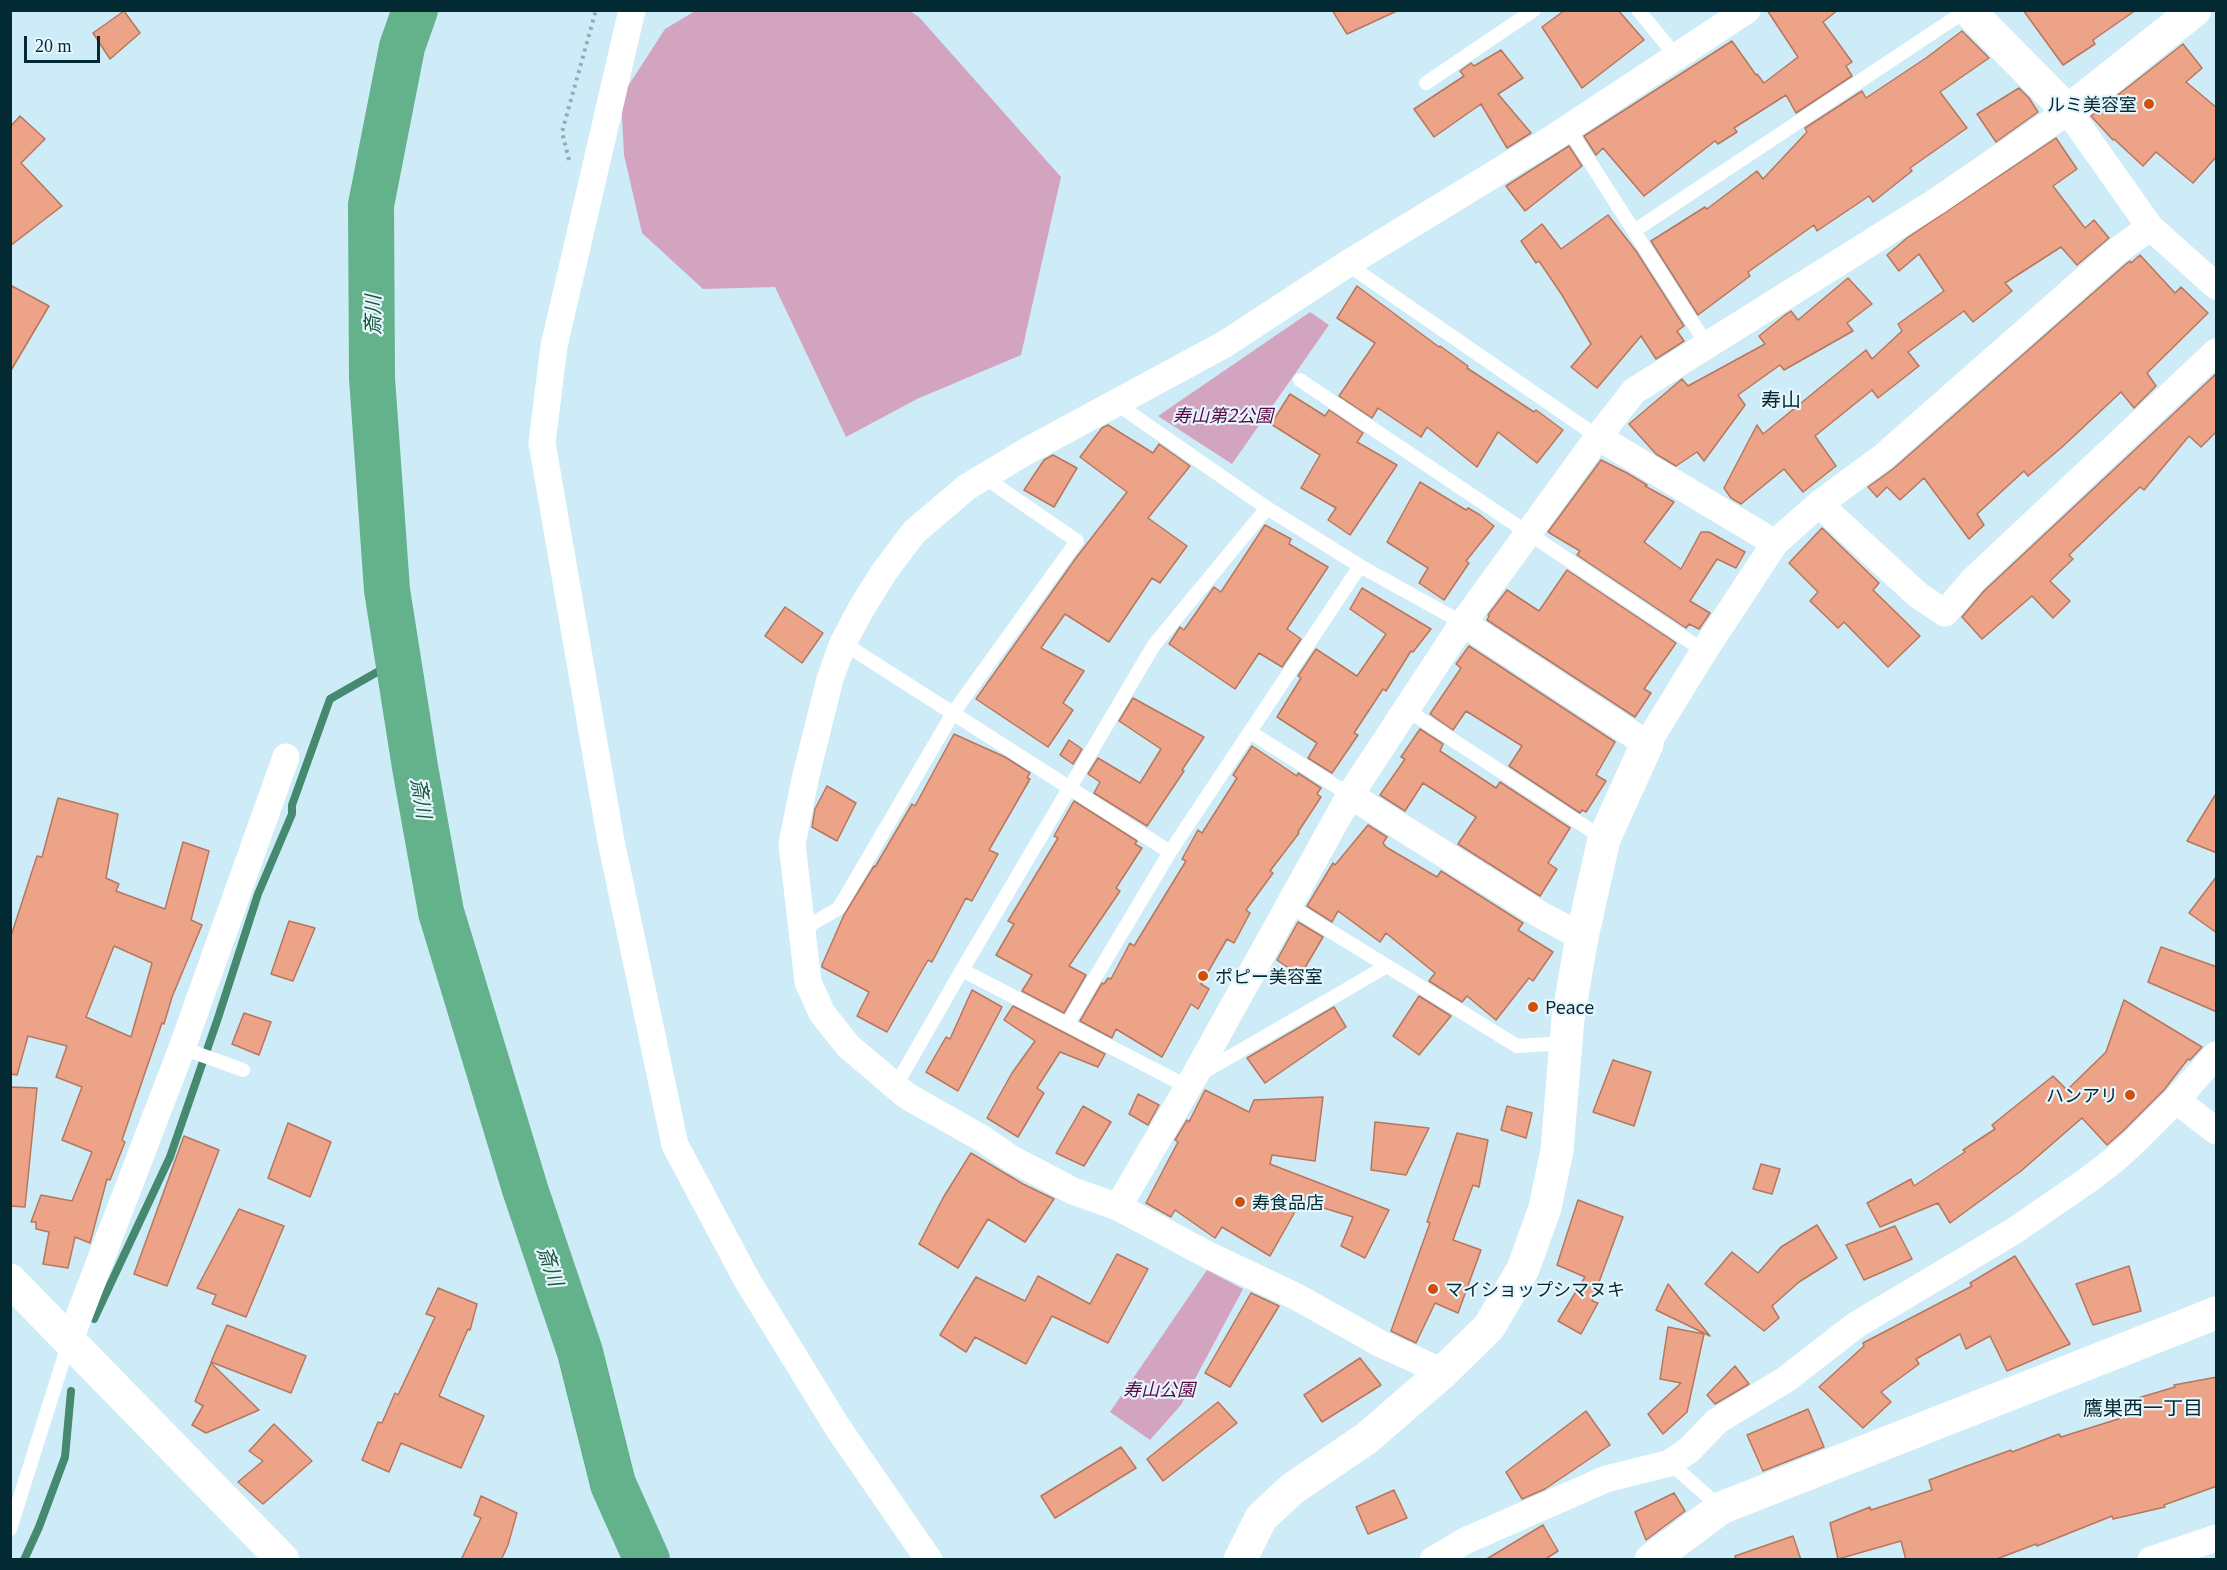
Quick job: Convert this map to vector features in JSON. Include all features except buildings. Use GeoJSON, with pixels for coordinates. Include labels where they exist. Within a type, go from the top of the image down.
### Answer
{"type":"FeatureCollection","features":[{"type":"Feature","properties":{"kind":"street"},"geometry":{"type":"LineString","coordinates":[[1443,1372],[1381,1344],[1295,1296],[1208,1255],[1118,1207],[1074,1191],[1012,1159],[983,1139],[907,1096],[848,1046],[822,1012],[808,982],[792,844],[817,725],[843,643],[884,572],[914,532],[967,487],[1225,344],[1347,264],[1568,128],[1747,10]]}},
{"type":"Feature","properties":{"kind":"street"},"geometry":{"type":"LineString","coordinates":[[1967,10],[2068,111],[2150,227],[2217,286]]}},
{"type":"Feature","properties":{"kind":"street"},"geometry":{"type":"LineString","coordinates":[[634,13],[554,346],[542,443],[611,841],[675,1145],[759,1300],[838,1428],[929,1560]]}},
{"type":"Feature","properties":{"kind":"street"},"geometry":{"type":"LineString","coordinates":[[1118,1207],[1191,1082],[1350,795],[1463,623],[1634,391],[1936,201],[2068,111],[2178,16]]}},
{"type":"Feature","properties":{"kind":"street"},"geometry":{"type":"LineString","coordinates":[[1240,1560],[1260,1518],[1292,1489],[1366,1438],[1443,1372],[1489,1327],[1523,1269],[1545,1208],[1557,1150],[1568,1018],[1582,937],[1604,839],[1647,744],[1704,651],[1776,543],[1819,504],[1883,457],[2116,252],[2150,227]]}},
{"type":"Feature","properties":{"kind":"street"},"geometry":{"type":"LineString","coordinates":[[1819,504],[1918,595],[1945,614],[1973,580],[2217,352]]}},
{"type":"Feature","properties":{"kind":"street"},"geometry":{"type":"LineString","coordinates":[[1598,437],[1776,543]]}},
{"type":"Feature","properties":{"kind":"street"},"geometry":{"type":"LineString","coordinates":[[1463,623],[1647,744]]}},
{"type":"Feature","properties":{"kind":"street"},"geometry":{"type":"LineString","coordinates":[[69,1342],[182,1048],[286,757]]}},
{"type":"Feature","properties":{"kind":"street"},"geometry":{"type":"LineString","coordinates":[[1350,795],[1541,915],[1582,937]]}},
{"type":"Feature","properties":{"kind":"street"},"geometry":{"type":"LineString","coordinates":[[1433,1560],[1465,1541],[1606,1479],[1670,1463],[1689,1450],[1717,1421],[1785,1380],[1856,1325],[2014,1232],[2052,1207],[2114,1160],[2176,1100],[2217,1055]]}},
{"type":"Feature","properties":{"kind":"street"},"geometry":{"type":"LineString","coordinates":[[2176,1100],[2217,1131]]}},
{"type":"Feature","properties":{"kind":"street"},"geometry":{"type":"LineString","coordinates":[[10,1280],[284,1560]]}},
{"type":"Feature","properties":{"kind":"street"},"geometry":{"type":"LineString","coordinates":[[1651,1560],[1721,1508],[2217,1313]]}},
{"type":"Feature","properties":{"kind":"street"},"geometry":{"type":"LineString","coordinates":[[2151,1560],[2217,1538]]}},
{"type":"Feature","properties":{"kind":"lane"},"geometry":{"type":"LineString","coordinates":[[1426,83],[1534,10]]}},
{"type":"Feature","properties":{"kind":"lane"},"geometry":{"type":"LineString","coordinates":[[1638,10],[1676,56]]}},
{"type":"Feature","properties":{"kind":"lane"},"geometry":{"type":"LineString","coordinates":[[1634,231],[1967,10]]}},
{"type":"Feature","properties":{"kind":"lane"},"geometry":{"type":"LineString","coordinates":[[1568,128],[1707,345]]}},
{"type":"Feature","properties":{"kind":"lane"},"geometry":{"type":"LineString","coordinates":[[1347,264],[1598,437]]}},
{"type":"Feature","properties":{"kind":"lane"},"geometry":{"type":"LineString","coordinates":[[1300,380],[1704,651]]}},
{"type":"Feature","properties":{"kind":"lane"},"geometry":{"type":"LineString","coordinates":[[1117,404],[1267,508],[1360,566],[1463,623]]}},
{"type":"Feature","properties":{"kind":"lane"},"geometry":{"type":"LineString","coordinates":[[803,929],[839,908],[953,713],[1077,541],[984,477]]}},
{"type":"Feature","properties":{"kind":"lane"},"geometry":{"type":"LineString","coordinates":[[895,1087],[1154,645],[1267,508]]}},
{"type":"Feature","properties":{"kind":"lane"},"geometry":{"type":"LineString","coordinates":[[1068,1023],[1170,852],[1360,566]]}},
{"type":"Feature","properties":{"kind":"lane"},"geometry":{"type":"LineString","coordinates":[[843,643],[1170,852]]}},
{"type":"Feature","properties":{"kind":"lane"},"geometry":{"type":"LineString","coordinates":[[1407,710],[1604,839]]}},
{"type":"Feature","properties":{"kind":"lane"},"geometry":{"type":"LineString","coordinates":[[1250,732],[1350,795]]}},
{"type":"Feature","properties":{"kind":"lane"},"geometry":{"type":"LineString","coordinates":[[1288,905],[1517,1046],[1566,1043]]}},
{"type":"Feature","properties":{"kind":"lane"},"geometry":{"type":"LineString","coordinates":[[962,970],[1191,1082],[1387,966]]}},
{"type":"Feature","properties":{"kind":"lane"},"geometry":{"type":"LineString","coordinates":[[182,1048],[243,1070]]}},
{"type":"Feature","properties":{"kind":"lane"},"geometry":{"type":"LineString","coordinates":[[10,1529],[69,1342]]}},
{"type":"Feature","properties":{"kind":"lane"},"geometry":{"type":"LineString","coordinates":[[1670,1463],[1721,1508]]}},
{"type":"Feature","properties":{"kind":"path"},"geometry":{"type":"LineString","coordinates":[[570,164],[562,132],[596,10]]}},
{"type":"Feature","properties":{"kind":"green space"},"geometry":{"type":"Polygon","coordinates":[[[695,11],[910,11],[919,17],[1061,177],[1021,355],[917,399],[846,437],[775,287],[703,289],[642,233],[624,155],[621,97],[665,29],[695,11]]]}},
{"type":"Feature","properties":{"kind":"green space","name":"寿山第2公園"},"geometry":{"type":"Polygon","coordinates":[[[1310,312],[1329,325],[1232,464],[1158,416],[1310,312]]]}},
{"type":"Feature","properties":{"kind":"green space","name":"寿山公園"},"geometry":{"type":"Polygon","coordinates":[[[1207,1270],[1243,1289],[1181,1405],[1150,1440],[1110,1412],[1207,1270]]]}},
{"type":"Feature","properties":{"kind":"waterway","name":"斎川"},"geometry":{"type":"LineString","coordinates":[[415,10],[402,47],[371,205],[372,378],[387,590],[441,912],[525,1189],[580,1352],[613,1484],[647,1560]]}},
{"type":"Feature","properties":{"kind":"waterway"},"geometry":{"type":"LineString","coordinates":[[94,1319],[170,1157],[258,894],[292,814],[292,805],[330,699],[379,671],[399,665]]}},
{"type":"Feature","properties":{"kind":"waterway"},"geometry":{"type":"LineString","coordinates":[[24,1560],[65,1457],[71,1391]]}},
{"type":"Feature","properties":{"kind":"place","name":"ルミ美容室"},"geometry":{"type":"Point","coordinates":[2149,104]}},
{"type":"Feature","properties":{"kind":"place","name":"ポピー美容室"},"geometry":{"type":"Point","coordinates":[1203,976]}},
{"type":"Feature","properties":{"kind":"place","name":"Peace"},"geometry":{"type":"Point","coordinates":[1533,1007]}},
{"type":"Feature","properties":{"kind":"place","name":"ハンアリ"},"geometry":{"type":"Point","coordinates":[2130,1095]}},
{"type":"Feature","properties":{"kind":"place","name":"寿食品店"},"geometry":{"type":"Point","coordinates":[1240,1202]}},
{"type":"Feature","properties":{"kind":"place","name":"マイショップシマヌキ"},"geometry":{"type":"Point","coordinates":[1433,1289]}},
{"type":"Feature","properties":{"kind":"district","name":"寿山"},"geometry":{"type":"Point","coordinates":[1781,399]}},
{"type":"Feature","properties":{"kind":"district","name":"鷹巣西一丁目"},"geometry":{"type":"Point","coordinates":[2143,1407]}}]}
